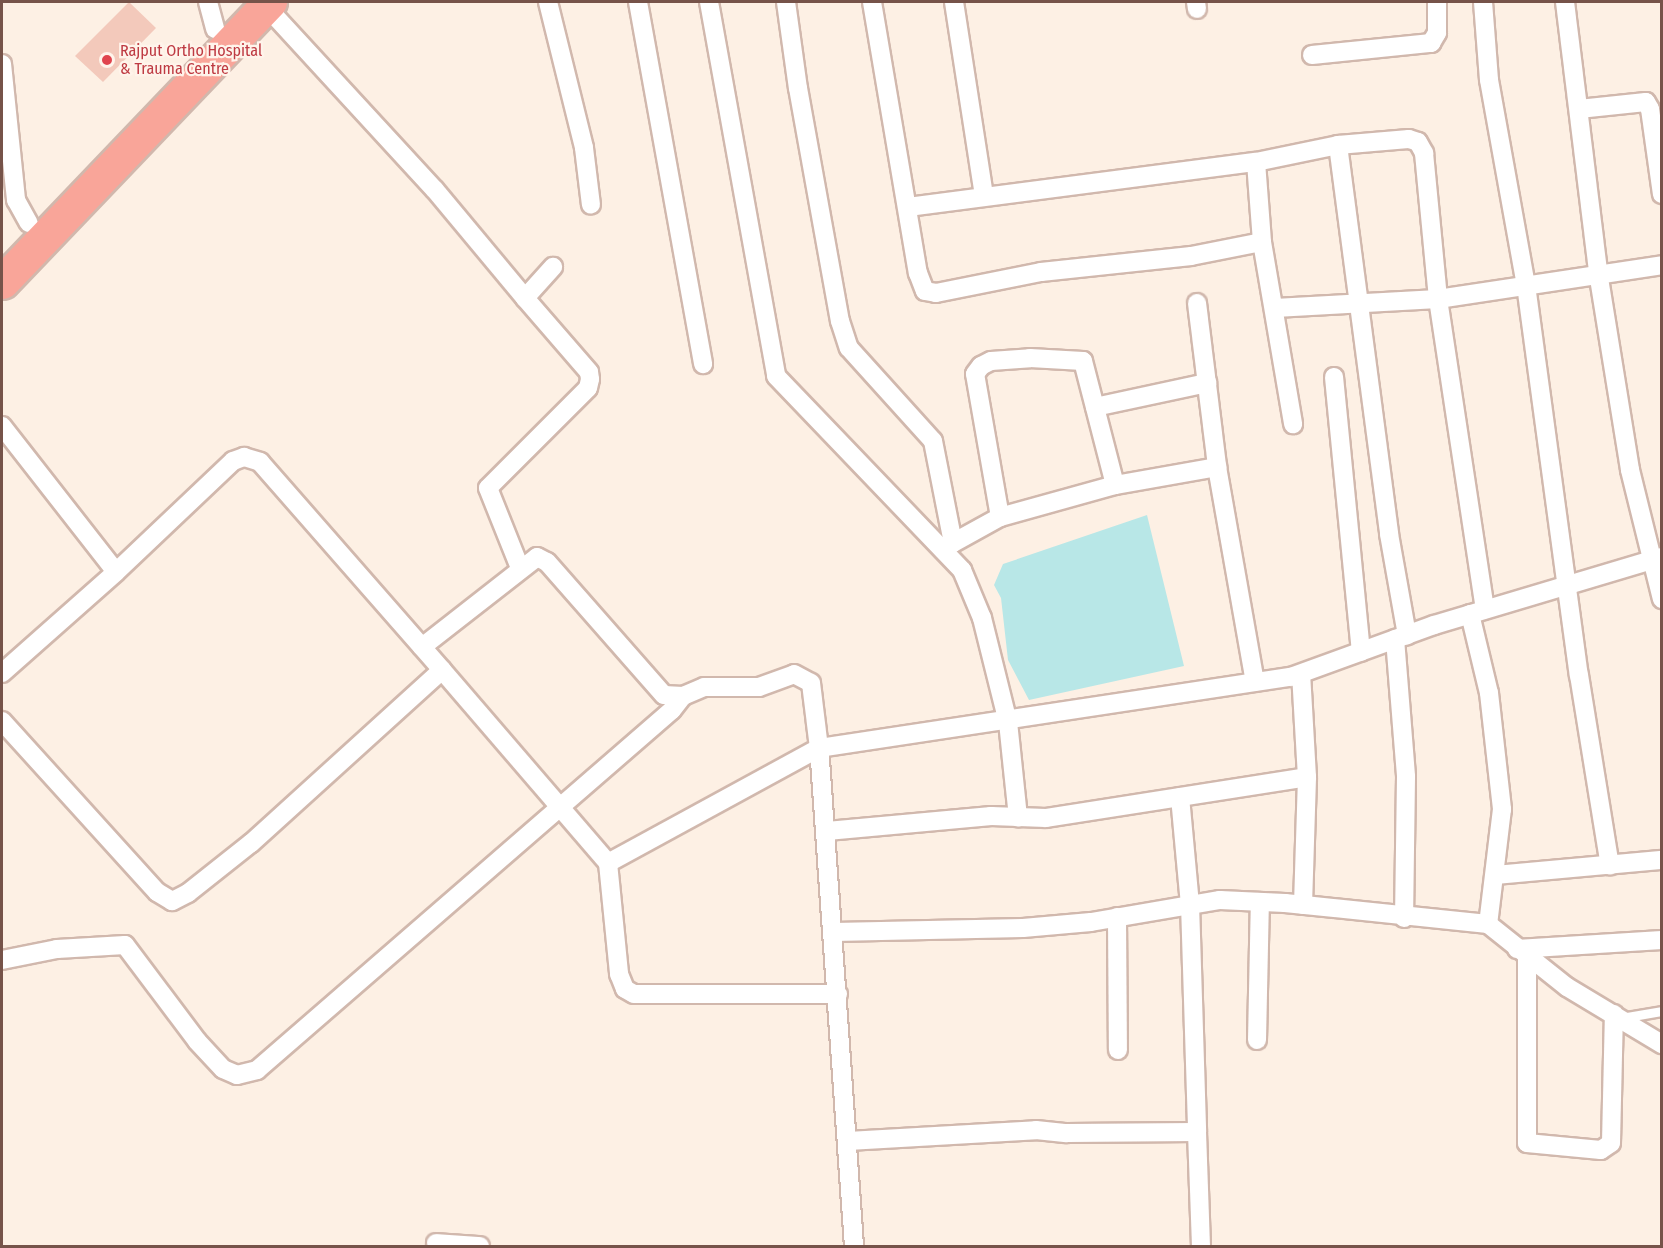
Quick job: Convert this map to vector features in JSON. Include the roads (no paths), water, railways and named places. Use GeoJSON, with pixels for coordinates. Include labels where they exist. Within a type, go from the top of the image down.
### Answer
{"type":"FeatureCollection","features":[{"type":"Feature","properties":{"kind":"highway"},"geometry":{"type":"LineString","coordinates":[[2,252],[211,15],[260,3]]}},
{"type":"Feature","properties":{"kind":"highway"},"geometry":{"type":"LineString","coordinates":[[2,282],[260,3]]}},
{"type":"Feature","properties":{"kind":"street"},"geometry":{"type":"LineString","coordinates":[[548,2],[584,148],[591,205]]}},
{"type":"Feature","properties":{"kind":"street"},"geometry":{"type":"LineString","coordinates":[[638,2],[703,364]]}},
{"type":"Feature","properties":{"kind":"street"},"geometry":{"type":"LineString","coordinates":[[709,2],[776,376],[947,546],[962,570],[982,618],[1008,722],[1018,817]]}},
{"type":"Feature","properties":{"kind":"street"},"geometry":{"type":"LineString","coordinates":[[786,2],[840,321],[849,348],[933,441],[947,546]]}},
{"type":"Feature","properties":{"kind":"street"},"geometry":{"type":"LineString","coordinates":[[872,2],[920,284],[925,291],[936,293],[1041,272],[1191,256],[1262,242]]}},
{"type":"Feature","properties":{"kind":"street"},"geometry":{"type":"LineString","coordinates":[[954,2],[984,195]]}},
{"type":"Feature","properties":{"kind":"street"},"geometry":{"type":"LineString","coordinates":[[1312,55],[1431,43],[1437,33],[1437,2]]}},
{"type":"Feature","properties":{"kind":"street"},"geometry":{"type":"LineString","coordinates":[[1483,2],[1489,80],[1526,285],[1569,586],[1579,675],[1610,866]]}},
{"type":"Feature","properties":{"kind":"street"},"geometry":{"type":"LineString","coordinates":[[1565,2],[1598,272],[1630,470],[1656,559],[1662,599]]}},
{"type":"Feature","properties":{"kind":"street"},"geometry":{"type":"LineString","coordinates":[[260,3],[435,190],[589,372],[588,388],[488,488],[520,568]]}},
{"type":"Feature","properties":{"kind":"street"},"geometry":{"type":"LineString","coordinates":[[2,64],[16,200],[29,223]]}},
{"type":"Feature","properties":{"kind":"street"},"geometry":{"type":"LineString","coordinates":[[1579,109],[1646,102],[1650,109],[1662,194]]}},
{"type":"Feature","properties":{"kind":"street"},"geometry":{"type":"LineString","coordinates":[[908,207],[984,195],[1256,162],[1338,145],[1409,139],[1418,142],[1424,153],[1438,299],[1502,809],[1496,875],[1488,924]]}},
{"type":"Feature","properties":{"kind":"street"},"geometry":{"type":"LineString","coordinates":[[1338,145],[1401,637],[1406,777],[1404,918]]}},
{"type":"Feature","properties":{"kind":"street"},"geometry":{"type":"LineString","coordinates":[[1256,162],[1262,242],[1293,424]]}},
{"type":"Feature","properties":{"kind":"street"},"geometry":{"type":"LineString","coordinates":[[1275,308],[1438,299],[1598,272],[1662,265]]}},
{"type":"Feature","properties":{"kind":"street"},"geometry":{"type":"LineString","coordinates":[[525,297],[553,267]]}},
{"type":"Feature","properties":{"kind":"street"},"geometry":{"type":"LineString","coordinates":[[1197,303],[1217,467],[1255,682]]}},
{"type":"Feature","properties":{"kind":"street"},"geometry":{"type":"LineString","coordinates":[[1000,517],[975,374],[981,366],[992,361],[1030,358],[1083,361],[1115,485]]}},
{"type":"Feature","properties":{"kind":"street"},"geometry":{"type":"LineString","coordinates":[[1334,377],[1361,651]]}},
{"type":"Feature","properties":{"kind":"street"},"geometry":{"type":"LineString","coordinates":[[1095,407],[1207,383]]}},
{"type":"Feature","properties":{"kind":"street"},"geometry":{"type":"LineString","coordinates":[[2,426],[117,572]]}},
{"type":"Feature","properties":{"kind":"street"},"geometry":{"type":"LineString","coordinates":[[2,673],[117,572],[232,461],[244,457],[260,462],[608,863],[619,974],[625,989],[634,994],[838,994]]}},
{"type":"Feature","properties":{"kind":"street"},"geometry":{"type":"LineString","coordinates":[[947,546],[1000,517],[1115,485],[1217,467]]}},
{"type":"Feature","properties":{"kind":"street"},"geometry":{"type":"LineString","coordinates":[[422,647],[520,568],[537,557],[547,562],[664,695],[683,696],[704,687],[759,687],[794,674],[811,683],[827,831],[854,1246]]}},
{"type":"Feature","properties":{"kind":"street"},"geometry":{"type":"LineString","coordinates":[[608,863],[819,748],[1008,722],[1300,674],[1478,612],[1656,559]]}},
{"type":"Feature","properties":{"kind":"street"},"geometry":{"type":"LineString","coordinates":[[2,721],[157,892],[172,900],[188,893],[251,843],[442,670]]}},
{"type":"Feature","properties":{"kind":"street"},"geometry":{"type":"LineString","coordinates":[[1300,674],[1307,777],[1303,905]]}},
{"type":"Feature","properties":{"kind":"street"},"geometry":{"type":"LineString","coordinates":[[2,960],[57,949],[126,945],[197,1041],[223,1069],[237,1075],[257,1070],[672,710],[683,696]]}},
{"type":"Feature","properties":{"kind":"street"},"geometry":{"type":"LineString","coordinates":[[827,831],[1018,817],[1046,818],[1307,777]]}},
{"type":"Feature","properties":{"kind":"street"},"geometry":{"type":"LineString","coordinates":[[1180,797],[1190,904],[1201,1246]]}},
{"type":"Feature","properties":{"kind":"street"},"geometry":{"type":"LineString","coordinates":[[1496,875],[1662,860]]}},
{"type":"Feature","properties":{"kind":"street"},"geometry":{"type":"LineString","coordinates":[[834,932],[1023,928],[1190,904],[1260,902],[1404,918],[1488,924],[1567,987],[1662,1044]]}},
{"type":"Feature","properties":{"kind":"street"},"geometry":{"type":"LineString","coordinates":[[1257,1040],[1260,902]]}},
{"type":"Feature","properties":{"kind":"street"},"geometry":{"type":"LineString","coordinates":[[1117,916],[1118,1050]]}},
{"type":"Feature","properties":{"kind":"street"},"geometry":{"type":"LineString","coordinates":[[1522,952],[1662,940]]}},
{"type":"Feature","properties":{"kind":"street"},"geometry":{"type":"LineString","coordinates":[[1522,952],[1527,1143],[1601,1150],[1611,1143],[1618,1016]]}},
{"type":"Feature","properties":{"kind":"street"},"geometry":{"type":"LineString","coordinates":[[848,1142],[1036,1130],[1067,1133],[1197,1131]]}},
{"type":"Feature","properties":{"kind":"street"},"geometry":{"type":"LineString","coordinates":[[436,1243],[480,1246]]}},
{"type":"Feature","properties":{"kind":"lane"},"geometry":{"type":"LineString","coordinates":[[1618,1016],[1662,1011]]}},
{"type":"Feature","properties":{"kind":"water"},"geometry":{"type":"Polygon","coordinates":[[[1147,515],[1184,666],[1029,700],[1008,660],[1001,598],[994,585],[1003,564],[1147,515]]]}},
{"type":"Feature","properties":{"kind":"place","name":"Rajput Ortho Hospital & Trauma Centre"},"geometry":{"type":"Point","coordinates":[107,60]}}]}
